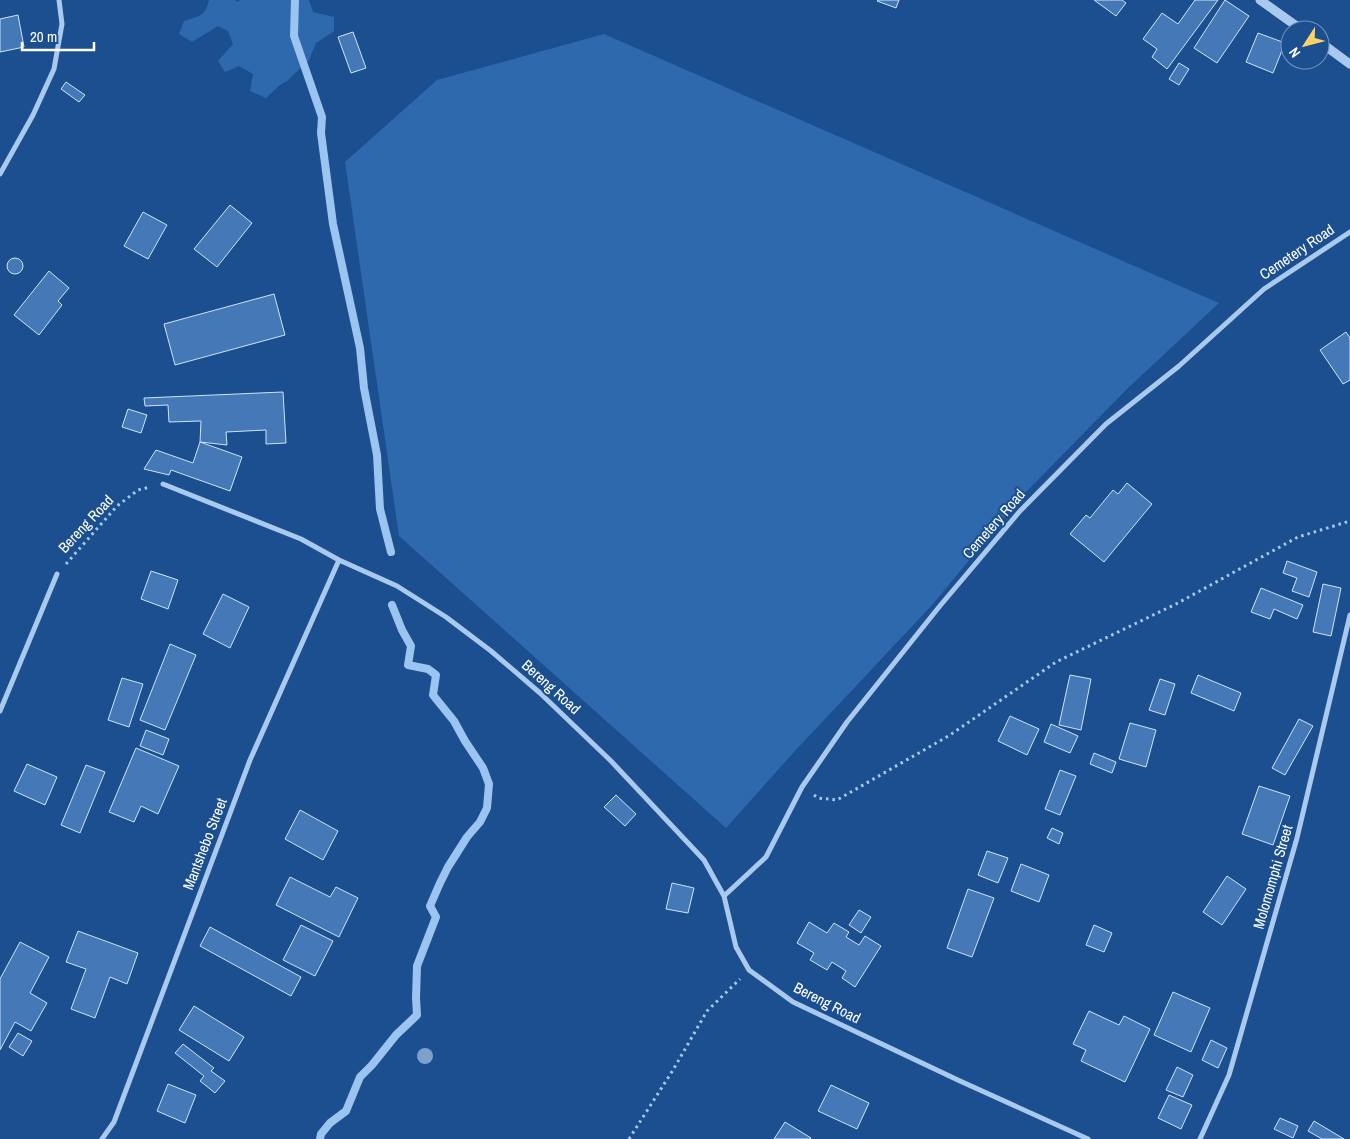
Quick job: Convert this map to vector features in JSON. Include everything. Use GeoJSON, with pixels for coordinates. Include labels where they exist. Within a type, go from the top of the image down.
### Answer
{"type":"FeatureCollection","features":[{"type":"Feature","properties":{"kind":"street"},"geometry":{"type":"LineString","coordinates":[[0,174],[33,114],[54,69],[62,24],[59,0]]}},
{"type":"Feature","properties":{"kind":"street"},"geometry":{"type":"LineString","coordinates":[[1260,0],[1288,20]]}},
{"type":"Feature","properties":{"kind":"street"},"geometry":{"type":"LineString","coordinates":[[1330,49],[1350,64]]}},
{"type":"Feature","properties":{"kind":"street","name":"Cemetery Road"},"geometry":{"type":"LineString","coordinates":[[724,896],[766,857],[802,787],[847,722],[939,608],[1026,505],[1106,424],[1179,366],[1264,289],[1350,232]]}},
{"type":"Feature","properties":{"kind":"street","name":"Bereng Road"},"geometry":{"type":"LineString","coordinates":[[163,484],[301,540],[339,560],[397,586],[446,617],[491,651],[540,693],[611,761],[704,860],[724,896],[736,946],[749,970],[793,1002],[1088,1139]]}},
{"type":"Feature","properties":{"kind":"street","name":"Mantshebo Street"},"geometry":{"type":"LineString","coordinates":[[102,1139],[114,1122],[250,760],[339,560]]}},
{"type":"Feature","properties":{"kind":"street","name":"Bereng Road"},"geometry":{"type":"LineString","coordinates":[[0,711],[57,574]]}},
{"type":"Feature","properties":{"kind":"street","name":"Molomomphi Street"},"geometry":{"type":"LineString","coordinates":[[1200,1139],[1229,1075],[1295,848],[1350,615]]}},
{"type":"Feature","properties":{"kind":"path","name":"Bereng Road"},"geometry":{"type":"LineString","coordinates":[[57,574],[116,506],[138,490],[163,484]]}},
{"type":"Feature","properties":{"kind":"path"},"geometry":{"type":"LineString","coordinates":[[802,787],[818,798],[837,800],[950,735],[1056,662],[1176,604],[1298,537],[1350,521]]}},
{"type":"Feature","properties":{"kind":"path"},"geometry":{"type":"LineString","coordinates":[[629,1139],[673,1070],[707,1011],[749,970]]}},
{"type":"Feature","properties":{"kind":"shaded area"},"geometry":{"type":"Polygon","coordinates":[[[209,0],[235,0],[238,2],[240,0],[309,0],[313,12],[334,17],[334,31],[316,43],[309,60],[266,98],[250,91],[253,74],[239,66],[225,72],[218,61],[233,44],[228,31],[218,26],[192,42],[179,34],[184,21],[201,15],[206,10],[209,0]]]}},
{"type":"Feature","properties":{"kind":"shaded area"},"geometry":{"type":"Polygon","coordinates":[[[604,34],[1219,303],[1127,389],[1022,496],[933,604],[794,752],[726,828],[399,536],[345,162],[437,80],[604,34]]]}},
{"type":"Feature","properties":{"kind":"building"},"geometry":{"type":"Polygon","coordinates":[[[878,0],[899,0],[896,8],[878,0]]]}},
{"type":"Feature","properties":{"kind":"building"},"geometry":{"type":"Polygon","coordinates":[[[1094,0],[1122,0],[1126,3],[1116,16],[1094,0]]]}},
{"type":"Feature","properties":{"kind":"building"},"geometry":{"type":"Polygon","coordinates":[[[1195,0],[1218,0],[1167,69],[1152,57],[1157,49],[1143,39],[1162,13],[1178,24],[1195,0]]]}},
{"type":"Feature","properties":{"kind":"building"},"geometry":{"type":"Polygon","coordinates":[[[1225,0],[1249,16],[1217,63],[1194,48],[1225,0]]]}},
{"type":"Feature","properties":{"kind":"building"},"geometry":{"type":"Polygon","coordinates":[[[18,15],[24,47],[0,52],[0,19],[18,15]]]}},
{"type":"Feature","properties":{"kind":"building"},"geometry":{"type":"Polygon","coordinates":[[[353,32],[366,68],[351,73],[338,37],[353,32]]]}},
{"type":"Feature","properties":{"kind":"building"},"geometry":{"type":"Polygon","coordinates":[[[1258,33],[1280,41],[1280,56],[1273,73],[1246,62],[1258,33]]]}},
{"type":"Feature","properties":{"kind":"building"},"geometry":{"type":"Polygon","coordinates":[[[1179,63],[1189,69],[1179,85],[1169,79],[1179,63]]]}},
{"type":"Feature","properties":{"kind":"building"},"geometry":{"type":"Polygon","coordinates":[[[66,82],[85,95],[79,102],[61,89],[66,82]]]}},
{"type":"Feature","properties":{"kind":"building"},"geometry":{"type":"Polygon","coordinates":[[[230,205],[252,223],[217,267],[194,249],[230,205]]]}},
{"type":"Feature","properties":{"kind":"building"},"geometry":{"type":"Polygon","coordinates":[[[143,212],[167,225],[148,259],[124,246],[143,212]]]}},
{"type":"Feature","properties":{"kind":"building"},"geometry":{"type":"Polygon","coordinates":[[[12,258],[18,258],[23,263],[21,272],[12,274],[7,269],[7,263],[12,258]]]}},
{"type":"Feature","properties":{"kind":"building"},"geometry":{"type":"Polygon","coordinates":[[[49,271],[69,288],[58,301],[62,305],[39,335],[14,315],[49,271]]]}},
{"type":"Feature","properties":{"kind":"building"},"geometry":{"type":"Polygon","coordinates":[[[274,294],[285,335],[175,365],[164,324],[274,294]]]}},
{"type":"Feature","properties":{"kind":"building"},"geometry":{"type":"Polygon","coordinates":[[[1346,332],[1350,338],[1350,380],[1343,384],[1320,350],[1346,332]]]}},
{"type":"Feature","properties":{"kind":"building"},"geometry":{"type":"Polygon","coordinates":[[[283,392],[286,443],[266,444],[266,430],[226,432],[227,445],[200,442],[201,421],[169,422],[168,405],[145,406],[144,398],[283,392]]]}},
{"type":"Feature","properties":{"kind":"building"},"geometry":{"type":"Polygon","coordinates":[[[128,409],[147,415],[141,433],[122,427],[128,409]]]}},
{"type":"Feature","properties":{"kind":"building"},"geometry":{"type":"Polygon","coordinates":[[[200,442],[242,457],[230,491],[171,470],[169,475],[144,469],[156,450],[193,463],[200,442]]]}},
{"type":"Feature","properties":{"kind":"building"},"geometry":{"type":"Polygon","coordinates":[[[1127,483],[1152,504],[1104,562],[1070,534],[1086,515],[1090,518],[1113,490],[1118,494],[1127,483]]]}},
{"type":"Feature","properties":{"kind":"building"},"geometry":{"type":"Polygon","coordinates":[[[1287,561],[1317,572],[1309,597],[1292,591],[1297,578],[1283,573],[1287,561]]]}},
{"type":"Feature","properties":{"kind":"building"},"geometry":{"type":"Polygon","coordinates":[[[151,571],[178,580],[168,609],[141,599],[151,571]]]}},
{"type":"Feature","properties":{"kind":"building"},"geometry":{"type":"Polygon","coordinates":[[[1323,584],[1341,588],[1331,636],[1313,632],[1323,584]]]}},
{"type":"Feature","properties":{"kind":"building"},"geometry":{"type":"Polygon","coordinates":[[[1261,588],[1303,605],[1297,619],[1274,609],[1270,619],[1251,612],[1261,588]]]}},
{"type":"Feature","properties":{"kind":"building"},"geometry":{"type":"Polygon","coordinates":[[[223,594],[249,607],[230,648],[203,634],[223,594]]]}},
{"type":"Feature","properties":{"kind":"building"},"geometry":{"type":"Polygon","coordinates":[[[170,644],[196,655],[165,730],[140,720],[170,644]]]}},
{"type":"Feature","properties":{"kind":"building"},"geometry":{"type":"Polygon","coordinates":[[[1070,675],[1091,679],[1081,730],[1059,725],[1070,675]]]}},
{"type":"Feature","properties":{"kind":"building"},"geometry":{"type":"Polygon","coordinates":[[[1198,675],[1241,693],[1234,711],[1191,693],[1198,675]]]}},
{"type":"Feature","properties":{"kind":"building"},"geometry":{"type":"Polygon","coordinates":[[[122,678],[143,684],[129,727],[108,720],[122,678]]]}},
{"type":"Feature","properties":{"kind":"building"},"geometry":{"type":"Polygon","coordinates":[[[1160,679],[1175,684],[1165,715],[1149,710],[1160,679]]]}},
{"type":"Feature","properties":{"kind":"building"},"geometry":{"type":"Polygon","coordinates":[[[1010,716],[1039,729],[1027,755],[998,741],[1010,716]]]}},
{"type":"Feature","properties":{"kind":"building"},"geometry":{"type":"Polygon","coordinates":[[[1299,719],[1313,726],[1285,775],[1272,768],[1299,719]]]}},
{"type":"Feature","properties":{"kind":"building"},"geometry":{"type":"Polygon","coordinates":[[[1130,723],[1156,730],[1146,767],[1119,759],[1130,723]]]}},
{"type":"Feature","properties":{"kind":"building"},"geometry":{"type":"Polygon","coordinates":[[[1051,724],[1078,736],[1070,753],[1044,742],[1051,724]]]}},
{"type":"Feature","properties":{"kind":"building"},"geometry":{"type":"Polygon","coordinates":[[[146,730],[169,739],[163,755],[140,746],[146,730]]]}},
{"type":"Feature","properties":{"kind":"building"},"geometry":{"type":"Polygon","coordinates":[[[136,748],[179,766],[158,814],[141,806],[134,822],[109,812],[136,748]]]}},
{"type":"Feature","properties":{"kind":"building"},"geometry":{"type":"Polygon","coordinates":[[[1094,753],[1116,762],[1112,773],[1090,764],[1094,753]]]}},
{"type":"Feature","properties":{"kind":"building"},"geometry":{"type":"Polygon","coordinates":[[[27,764],[57,777],[45,805],[14,791],[27,764]]]}},
{"type":"Feature","properties":{"kind":"building"},"geometry":{"type":"Polygon","coordinates":[[[86,765],[105,772],[80,833],[61,825],[86,765]]]}},
{"type":"Feature","properties":{"kind":"building"},"geometry":{"type":"Polygon","coordinates":[[[1060,770],[1076,776],[1060,815],[1045,809],[1060,770]]]}},
{"type":"Feature","properties":{"kind":"building"},"geometry":{"type":"Polygon","coordinates":[[[1259,786],[1290,796],[1273,845],[1242,834],[1259,786]]]}},
{"type":"Feature","properties":{"kind":"building"},"geometry":{"type":"Polygon","coordinates":[[[616,795],[636,814],[625,826],[604,807],[616,795]]]}},
{"type":"Feature","properties":{"kind":"building"},"geometry":{"type":"Polygon","coordinates":[[[300,810],[338,831],[323,860],[285,839],[300,810]]]}},
{"type":"Feature","properties":{"kind":"building"},"geometry":{"type":"Polygon","coordinates":[[[1052,828],[1063,833],[1059,844],[1047,838],[1052,828]]]}},
{"type":"Feature","properties":{"kind":"building"},"geometry":{"type":"Polygon","coordinates":[[[987,851],[1008,858],[998,883],[978,875],[987,851]]]}},
{"type":"Feature","properties":{"kind":"building"},"geometry":{"type":"Polygon","coordinates":[[[1021,864],[1049,875],[1039,902],[1011,891],[1021,864]]]}},
{"type":"Feature","properties":{"kind":"building"},"geometry":{"type":"Polygon","coordinates":[[[1227,876],[1246,889],[1222,925],[1203,912],[1227,876]]]}},
{"type":"Feature","properties":{"kind":"building"},"geometry":{"type":"Polygon","coordinates":[[[290,877],[330,897],[336,887],[358,898],[339,937],[276,905],[290,877]]]}},
{"type":"Feature","properties":{"kind":"building"},"geometry":{"type":"Polygon","coordinates":[[[672,883],[694,888],[688,913],[666,909],[672,883]]]}},
{"type":"Feature","properties":{"kind":"building"},"geometry":{"type":"Polygon","coordinates":[[[968,889],[994,898],[972,957],[947,948],[968,889]]]}},
{"type":"Feature","properties":{"kind":"building"},"geometry":{"type":"Polygon","coordinates":[[[859,910],[871,917],[861,933],[849,925],[859,910]]]}},
{"type":"Feature","properties":{"kind":"building"},"geometry":{"type":"Polygon","coordinates":[[[809,922],[827,933],[834,923],[849,932],[846,937],[859,945],[865,936],[881,946],[855,987],[842,978],[846,971],[832,962],[827,970],[810,960],[814,953],[797,943],[809,922]]]}},
{"type":"Feature","properties":{"kind":"building"},"geometry":{"type":"Polygon","coordinates":[[[301,925],[333,941],[315,976],[283,960],[301,925]]]}},
{"type":"Feature","properties":{"kind":"building"},"geometry":{"type":"Polygon","coordinates":[[[1094,925],[1112,933],[1104,952],[1086,945],[1094,925]]]}},
{"type":"Feature","properties":{"kind":"building"},"geometry":{"type":"Polygon","coordinates":[[[210,927],[301,977],[291,996],[200,946],[210,927]]]}},
{"type":"Feature","properties":{"kind":"building"},"geometry":{"type":"Polygon","coordinates":[[[78,931],[138,953],[127,984],[110,977],[95,1018],[71,1009],[86,969],[66,962],[78,931]]]}},
{"type":"Feature","properties":{"kind":"building"},"geometry":{"type":"Polygon","coordinates":[[[20,942],[49,957],[30,993],[47,1003],[31,1031],[15,1022],[0,1050],[0,979],[20,942]]]}},
{"type":"Feature","properties":{"kind":"building"},"geometry":{"type":"Polygon","coordinates":[[[1173,992],[1210,1008],[1191,1052],[1154,1035],[1173,992]]]}},
{"type":"Feature","properties":{"kind":"building"},"geometry":{"type":"Polygon","coordinates":[[[194,1006],[244,1037],[229,1061],[179,1030],[194,1006]]]}},
{"type":"Feature","properties":{"kind":"building"},"geometry":{"type":"Polygon","coordinates":[[[1089,1011],[1119,1025],[1124,1016],[1150,1029],[1125,1082],[1081,1061],[1086,1050],[1073,1044],[1089,1011]]]}},
{"type":"Feature","properties":{"kind":"building"},"geometry":{"type":"Polygon","coordinates":[[[18,1033],[32,1041],[23,1056],[9,1047],[18,1033]]]}},
{"type":"Feature","properties":{"kind":"building"},"geometry":{"type":"Polygon","coordinates":[[[1211,1040],[1227,1048],[1218,1068],[1202,1060],[1211,1040]]]}},
{"type":"Feature","properties":{"kind":"building"},"geometry":{"type":"Polygon","coordinates":[[[183,1044],[214,1068],[211,1071],[225,1081],[215,1093],[200,1081],[204,1076],[175,1053],[183,1044]]]}},
{"type":"Feature","properties":{"kind":"building"},"geometry":{"type":"Polygon","coordinates":[[[1177,1067],[1193,1075],[1183,1097],[1166,1090],[1177,1067]]]}},
{"type":"Feature","properties":{"kind":"building"},"geometry":{"type":"Polygon","coordinates":[[[168,1084],[196,1095],[185,1123],[157,1111],[168,1084]]]}},
{"type":"Feature","properties":{"kind":"building"},"geometry":{"type":"Polygon","coordinates":[[[831,1085],[869,1103],[857,1129],[818,1111],[831,1085]]]}},
{"type":"Feature","properties":{"kind":"building"},"geometry":{"type":"Polygon","coordinates":[[[1169,1095],[1192,1105],[1181,1129],[1158,1118],[1169,1095]]]}},
{"type":"Feature","properties":{"kind":"building"},"geometry":{"type":"Polygon","coordinates":[[[1280,1118],[1298,1126],[1293,1138],[1274,1129],[1280,1118]]]}},
{"type":"Feature","properties":{"kind":"building"},"geometry":{"type":"Polygon","coordinates":[[[1314,1121],[1344,1139],[1322,1139],[1308,1131],[1314,1121]]]}},
{"type":"Feature","properties":{"kind":"building"},"geometry":{"type":"Polygon","coordinates":[[[785,1122],[811,1138],[774,1139],[785,1122]]]}},
{"type":"Feature","properties":{"kind":"waterway"},"geometry":{"type":"LineString","coordinates":[[295,0],[294,36],[322,117],[321,133],[333,224],[360,348],[364,388],[377,455],[380,509],[391,552]]}},
{"type":"Feature","properties":{"kind":"waterway"},"geometry":{"type":"LineString","coordinates":[[320,1139],[321,1134],[330,1123],[346,1111],[360,1077],[396,1035],[417,1015],[417,966],[436,917],[430,906],[448,867],[467,837],[480,822],[487,808],[489,784],[483,768],[454,721],[433,695],[436,675],[428,669],[408,665],[411,646],[392,605]]}}]}
